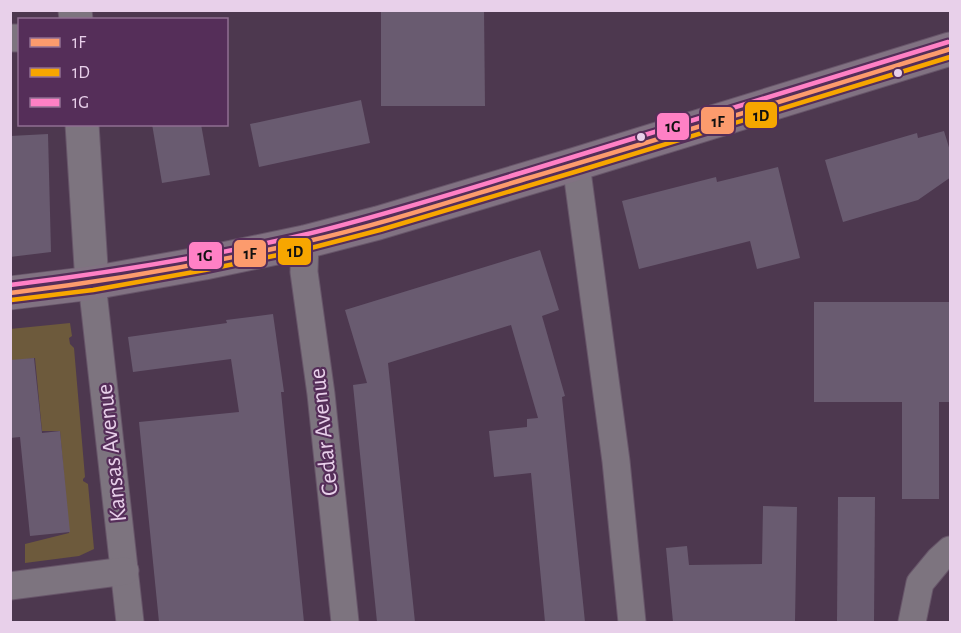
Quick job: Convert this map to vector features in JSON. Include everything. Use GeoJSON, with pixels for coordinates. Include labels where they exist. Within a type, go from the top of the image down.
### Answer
{"type":"FeatureCollection","features":[{"type":"Feature","properties":{"kind":"main road"},"geometry":{"type":"LineString","coordinates":[[10,293],[92,283],[305,242],[392,219],[951,49]]}},
{"type":"Feature","properties":{"kind":"street"},"geometry":{"type":"LineString","coordinates":[[82,126],[92,283]]}},
{"type":"Feature","properties":{"kind":"street"},"geometry":{"type":"LineString","coordinates":[[576,164],[616,461],[632,622]]}},
{"type":"Feature","properties":{"kind":"street","name":"Cedar Avenue"},"geometry":{"type":"LineString","coordinates":[[305,242],[304,272],[321,394],[345,622]]}},
{"type":"Feature","properties":{"kind":"street","name":"Kansas Avenue"},"geometry":{"type":"LineString","coordinates":[[92,283],[130,622]]}},
{"type":"Feature","properties":{"kind":"street"},"geometry":{"type":"LineString","coordinates":[[912,622],[920,583],[939,560],[951,550]]}},
{"type":"Feature","properties":{"kind":"street"},"geometry":{"type":"LineString","coordinates":[[10,586],[125,572]]}},
{"type":"Feature","properties":{"kind":"shaded area"},"geometry":{"type":"Polygon","coordinates":[[[70,323],[72,336],[69,338],[74,348],[85,477],[83,481],[88,484],[94,549],[79,556],[25,563],[25,544],[69,533],[60,431],[42,431],[35,358],[11,361],[10,329],[70,323]]]}},
{"type":"Feature","properties":{"kind":"building"},"geometry":{"type":"Polygon","coordinates":[[[381,10],[484,10],[485,106],[381,106],[381,10]]]}},
{"type":"Feature","properties":{"kind":"building"},"geometry":{"type":"Polygon","coordinates":[[[361,100],[370,143],[259,167],[250,124],[361,100]]]}},
{"type":"Feature","properties":{"kind":"building"},"geometry":{"type":"Polygon","coordinates":[[[152,126],[201,126],[210,175],[162,183],[152,126]]]}},
{"type":"Feature","properties":{"kind":"building"},"geometry":{"type":"Polygon","coordinates":[[[944,131],[951,154],[951,177],[918,200],[843,222],[825,160],[917,133],[918,138],[944,131]]]}},
{"type":"Feature","properties":{"kind":"building"},"geometry":{"type":"Polygon","coordinates":[[[48,134],[51,252],[10,257],[10,136],[48,134]]]}},
{"type":"Feature","properties":{"kind":"building"},"geometry":{"type":"Polygon","coordinates":[[[778,167],[800,258],[757,269],[750,241],[639,269],[622,201],[716,177],[717,182],[778,167]]]}},
{"type":"Feature","properties":{"kind":"building"},"geometry":{"type":"Polygon","coordinates":[[[540,250],[559,310],[542,316],[565,396],[562,397],[585,622],[545,622],[531,473],[494,477],[489,431],[527,427],[527,419],[538,418],[511,325],[388,363],[415,622],[377,622],[353,385],[367,383],[345,310],[540,250]]]}},
{"type":"Feature","properties":{"kind":"building"},"geometry":{"type":"Polygon","coordinates":[[[814,302],[951,302],[951,402],[939,402],[939,499],[902,499],[902,402],[814,402],[814,302]]]}},
{"type":"Feature","properties":{"kind":"building"},"geometry":{"type":"Polygon","coordinates":[[[273,314],[284,392],[281,392],[304,622],[159,622],[139,422],[239,412],[231,359],[133,372],[128,337],[273,314]]]}},
{"type":"Feature","properties":{"kind":"building"},"geometry":{"type":"Polygon","coordinates":[[[34,358],[42,433],[60,431],[70,532],[30,536],[20,437],[10,438],[10,360],[34,358]]]}},
{"type":"Feature","properties":{"kind":"building"},"geometry":{"type":"Polygon","coordinates":[[[838,497],[875,497],[874,622],[837,622],[838,497]]]}},
{"type":"Feature","properties":{"kind":"building"},"geometry":{"type":"Polygon","coordinates":[[[763,506],[797,507],[795,622],[673,622],[666,548],[687,546],[689,565],[762,564],[763,506]]]}},
{"type":"Feature","properties":{"kind":"transit line","name":"1G"},"geometry":{"type":"LineString","coordinates":[[10,285],[121,270],[267,243],[331,228],[469,189],[948,42]]}},
{"type":"Feature","properties":{"kind":"transit line","name":"1F"},"geometry":{"type":"LineString","coordinates":[[10,293],[231,258],[332,235],[443,204],[950,49]]}},
{"type":"Feature","properties":{"kind":"transit line","name":"1D"},"geometry":{"type":"LineString","coordinates":[[11,300],[93,290],[307,249],[380,230],[578,171],[950,57]]}}]}
